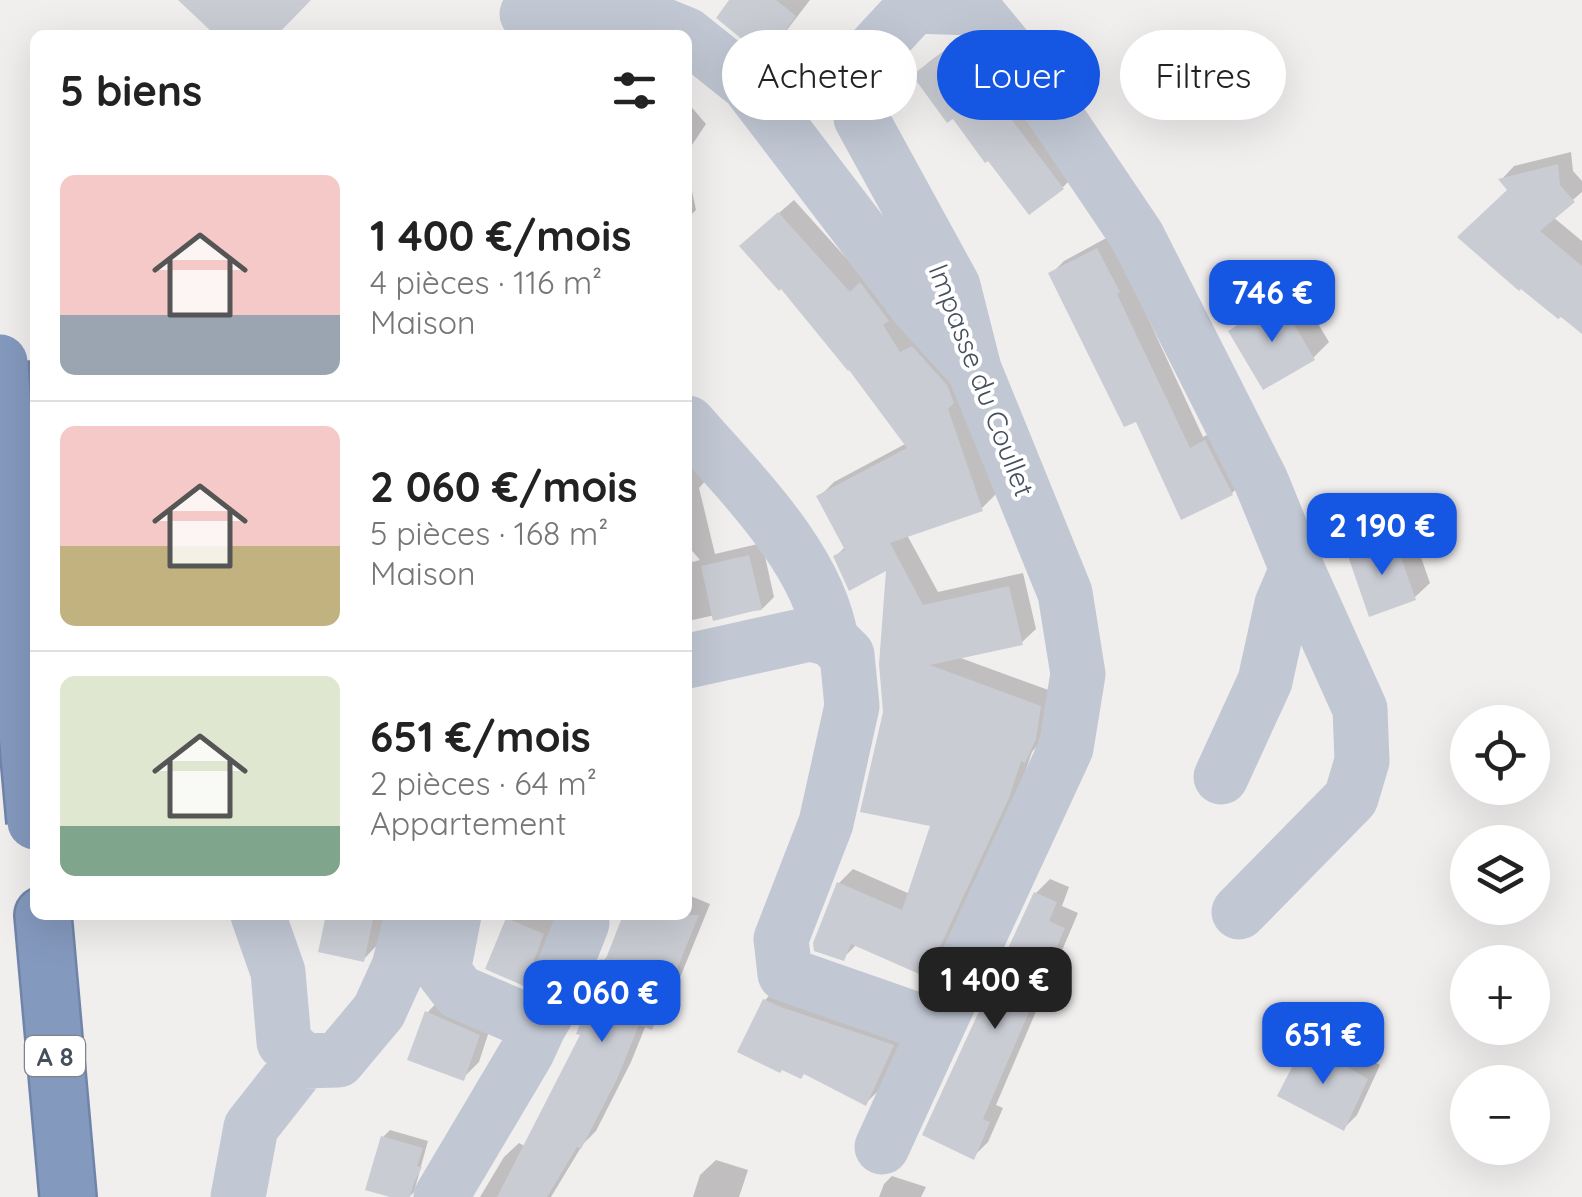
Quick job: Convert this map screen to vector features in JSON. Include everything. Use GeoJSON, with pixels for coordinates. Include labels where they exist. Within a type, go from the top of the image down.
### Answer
{"type":"FeatureCollection","features":[{"type":"Feature","properties":{"kind":"highway"},"geometry":{"type":"LineString","coordinates":[[0,362],[30,766]]}},
{"type":"Feature","properties":{"kind":"highway","name":"A 8"},"geometry":{"type":"LineString","coordinates":[[43,920],[68,1197]]}},
{"type":"Feature","properties":{"kind":"street","name":"Impasse du Coullet"},"geometry":{"type":"LineString","coordinates":[[882,1146],[1066,748],[1078,674],[1065,593],[974,369],[952,286],[860,118],[864,60],[914,6],[973,8],[1032,80],[1137,236],[1261,482],[1360,709],[1362,761],[1351,798],[1240,912]]}},
{"type":"Feature","properties":{"kind":"street"},"geometry":{"type":"LineString","coordinates":[[528,14],[633,13],[675,30]]}},
{"type":"Feature","properties":{"kind":"street"},"geometry":{"type":"LineString","coordinates":[[692,39],[748,84],[918,307],[974,369]]}},
{"type":"Feature","properties":{"kind":"street"},"geometry":{"type":"LineString","coordinates":[[692,428],[760,504],[810,577],[827,615],[831,639]]}},
{"type":"Feature","properties":{"kind":"street"},"geometry":{"type":"LineString","coordinates":[[0,470],[30,488]]}},
{"type":"Feature","properties":{"kind":"street"},"geometry":{"type":"LineString","coordinates":[[1221,777],[1265,681],[1282,604],[1297,569]]}},
{"type":"Feature","properties":{"kind":"street"},"geometry":{"type":"LineString","coordinates":[[692,661],[810,634],[831,639],[847,654],[852,706],[826,823],[781,939],[785,974],[937,1027]]}},
{"type":"Feature","properties":{"kind":"street"},"geometry":{"type":"LineString","coordinates":[[0,664],[30,636]]}},
{"type":"Feature","properties":{"kind":"street"},"geometry":{"type":"LineString","coordinates":[[0,702],[30,728]]}},
{"type":"Feature","properties":{"kind":"street"},"geometry":{"type":"LineString","coordinates":[[260,920],[278,972],[284,1042],[302,1061],[338,1060],[378,1011],[399,967],[411,920]]}},
{"type":"Feature","properties":{"kind":"street"},"geometry":{"type":"LineString","coordinates":[[453,920],[443,970],[460,992],[539,1026]]}},
{"type":"Feature","properties":{"kind":"street"},"geometry":{"type":"LineString","coordinates":[[441,1197],[548,1012],[582,924]]}},
{"type":"Feature","properties":{"kind":"street"},"geometry":{"type":"LineString","coordinates":[[238,1197],[251,1127],[302,1061]]}},
{"type":"Feature","properties":{"kind":"building"},"geometry":{"type":"Polygon","coordinates":[[[178,0],[311,0],[282,30],[210,30],[178,0]]]}},
{"type":"Feature","properties":{"kind":"building"},"geometry":{"type":"Polygon","coordinates":[[[729,0],[776,0],[796,16],[786,30],[731,30],[716,18],[729,0]]]}},
{"type":"Feature","properties":{"kind":"building"},"geometry":{"type":"Polygon","coordinates":[[[937,56],[937,109],[917,82],[917,71],[937,56]]]}},
{"type":"Feature","properties":{"kind":"building"},"geometry":{"type":"Polygon","coordinates":[[[954,120],[1012,120],[1064,189],[1029,215],[988,161],[985,163],[954,120]]]}},
{"type":"Feature","properties":{"kind":"building"},"geometry":{"type":"Polygon","coordinates":[[[1558,164],[1560,185],[1575,202],[1540,231],[1582,266],[1582,334],[1519,291],[1457,237],[1507,190],[1498,179],[1558,164]]]}},
{"type":"Feature","properties":{"kind":"building"},"geometry":{"type":"Polygon","coordinates":[[[778,212],[850,292],[860,282],[889,321],[883,325],[900,352],[912,346],[947,385],[954,403],[948,409],[983,511],[890,543],[923,605],[1009,586],[1023,645],[930,665],[1041,706],[1036,739],[1025,763],[1021,761],[1009,798],[926,977],[851,944],[844,961],[814,951],[813,943],[837,882],[902,910],[930,826],[860,812],[883,712],[879,664],[886,571],[849,591],[833,556],[845,550],[816,496],[907,448],[849,370],[739,246],[778,212]]]}},
{"type":"Feature","properties":{"kind":"building"},"geometry":{"type":"Polygon","coordinates":[[[1097,248],[1190,448],[1205,440],[1233,495],[1181,520],[1136,422],[1124,427],[1048,273],[1097,248]]]}},
{"type":"Feature","properties":{"kind":"building"},"geometry":{"type":"Polygon","coordinates":[[[1280,300],[1315,360],[1263,390],[1228,331],[1280,300]]]}},
{"type":"Feature","properties":{"kind":"building"},"geometry":{"type":"Polygon","coordinates":[[[1395,540],[1416,600],[1369,617],[1348,556],[1395,540]]]}},
{"type":"Feature","properties":{"kind":"building"},"geometry":{"type":"Polygon","coordinates":[[[749,555],[762,609],[713,621],[701,566],[749,555]]]}},
{"type":"Feature","properties":{"kind":"building"},"geometry":{"type":"Polygon","coordinates":[[[1034,892],[1057,902],[1049,921],[1065,928],[983,1119],[990,1122],[974,1160],[922,1135],[1034,892]]]}},
{"type":"Feature","properties":{"kind":"building"},"geometry":{"type":"Polygon","coordinates":[[[692,915],[699,915],[652,1030],[639,1025],[581,1149],[577,1147],[547,1197],[497,1197],[580,1035],[576,1034],[583,1016],[580,1014],[601,959],[605,961],[621,920],[692,920],[692,915]]]}},
{"type":"Feature","properties":{"kind":"building"},"geometry":{"type":"Polygon","coordinates":[[[325,920],[373,920],[364,962],[318,952],[325,920]]]}},
{"type":"Feature","properties":{"kind":"building"},"geometry":{"type":"Polygon","coordinates":[[[505,920],[544,934],[524,986],[485,969],[505,920]]]}},
{"type":"Feature","properties":{"kind":"building"},"geometry":{"type":"Polygon","coordinates":[[[763,999],[894,1045],[866,1106],[804,1074],[801,1079],[782,1070],[780,1073],[737,1052],[763,999]]]}},
{"type":"Feature","properties":{"kind":"building"},"geometry":{"type":"Polygon","coordinates":[[[425,1011],[480,1035],[464,1081],[407,1060],[425,1011]]]}},
{"type":"Feature","properties":{"kind":"building"},"geometry":{"type":"Polygon","coordinates":[[[1305,1042],[1368,1079],[1344,1131],[1277,1096],[1305,1042]]]}},
{"type":"Feature","properties":{"kind":"building"},"geometry":{"type":"Polygon","coordinates":[[[381,1136],[423,1148],[417,1166],[422,1167],[410,1197],[390,1197],[365,1190],[381,1136]]]}}]}
